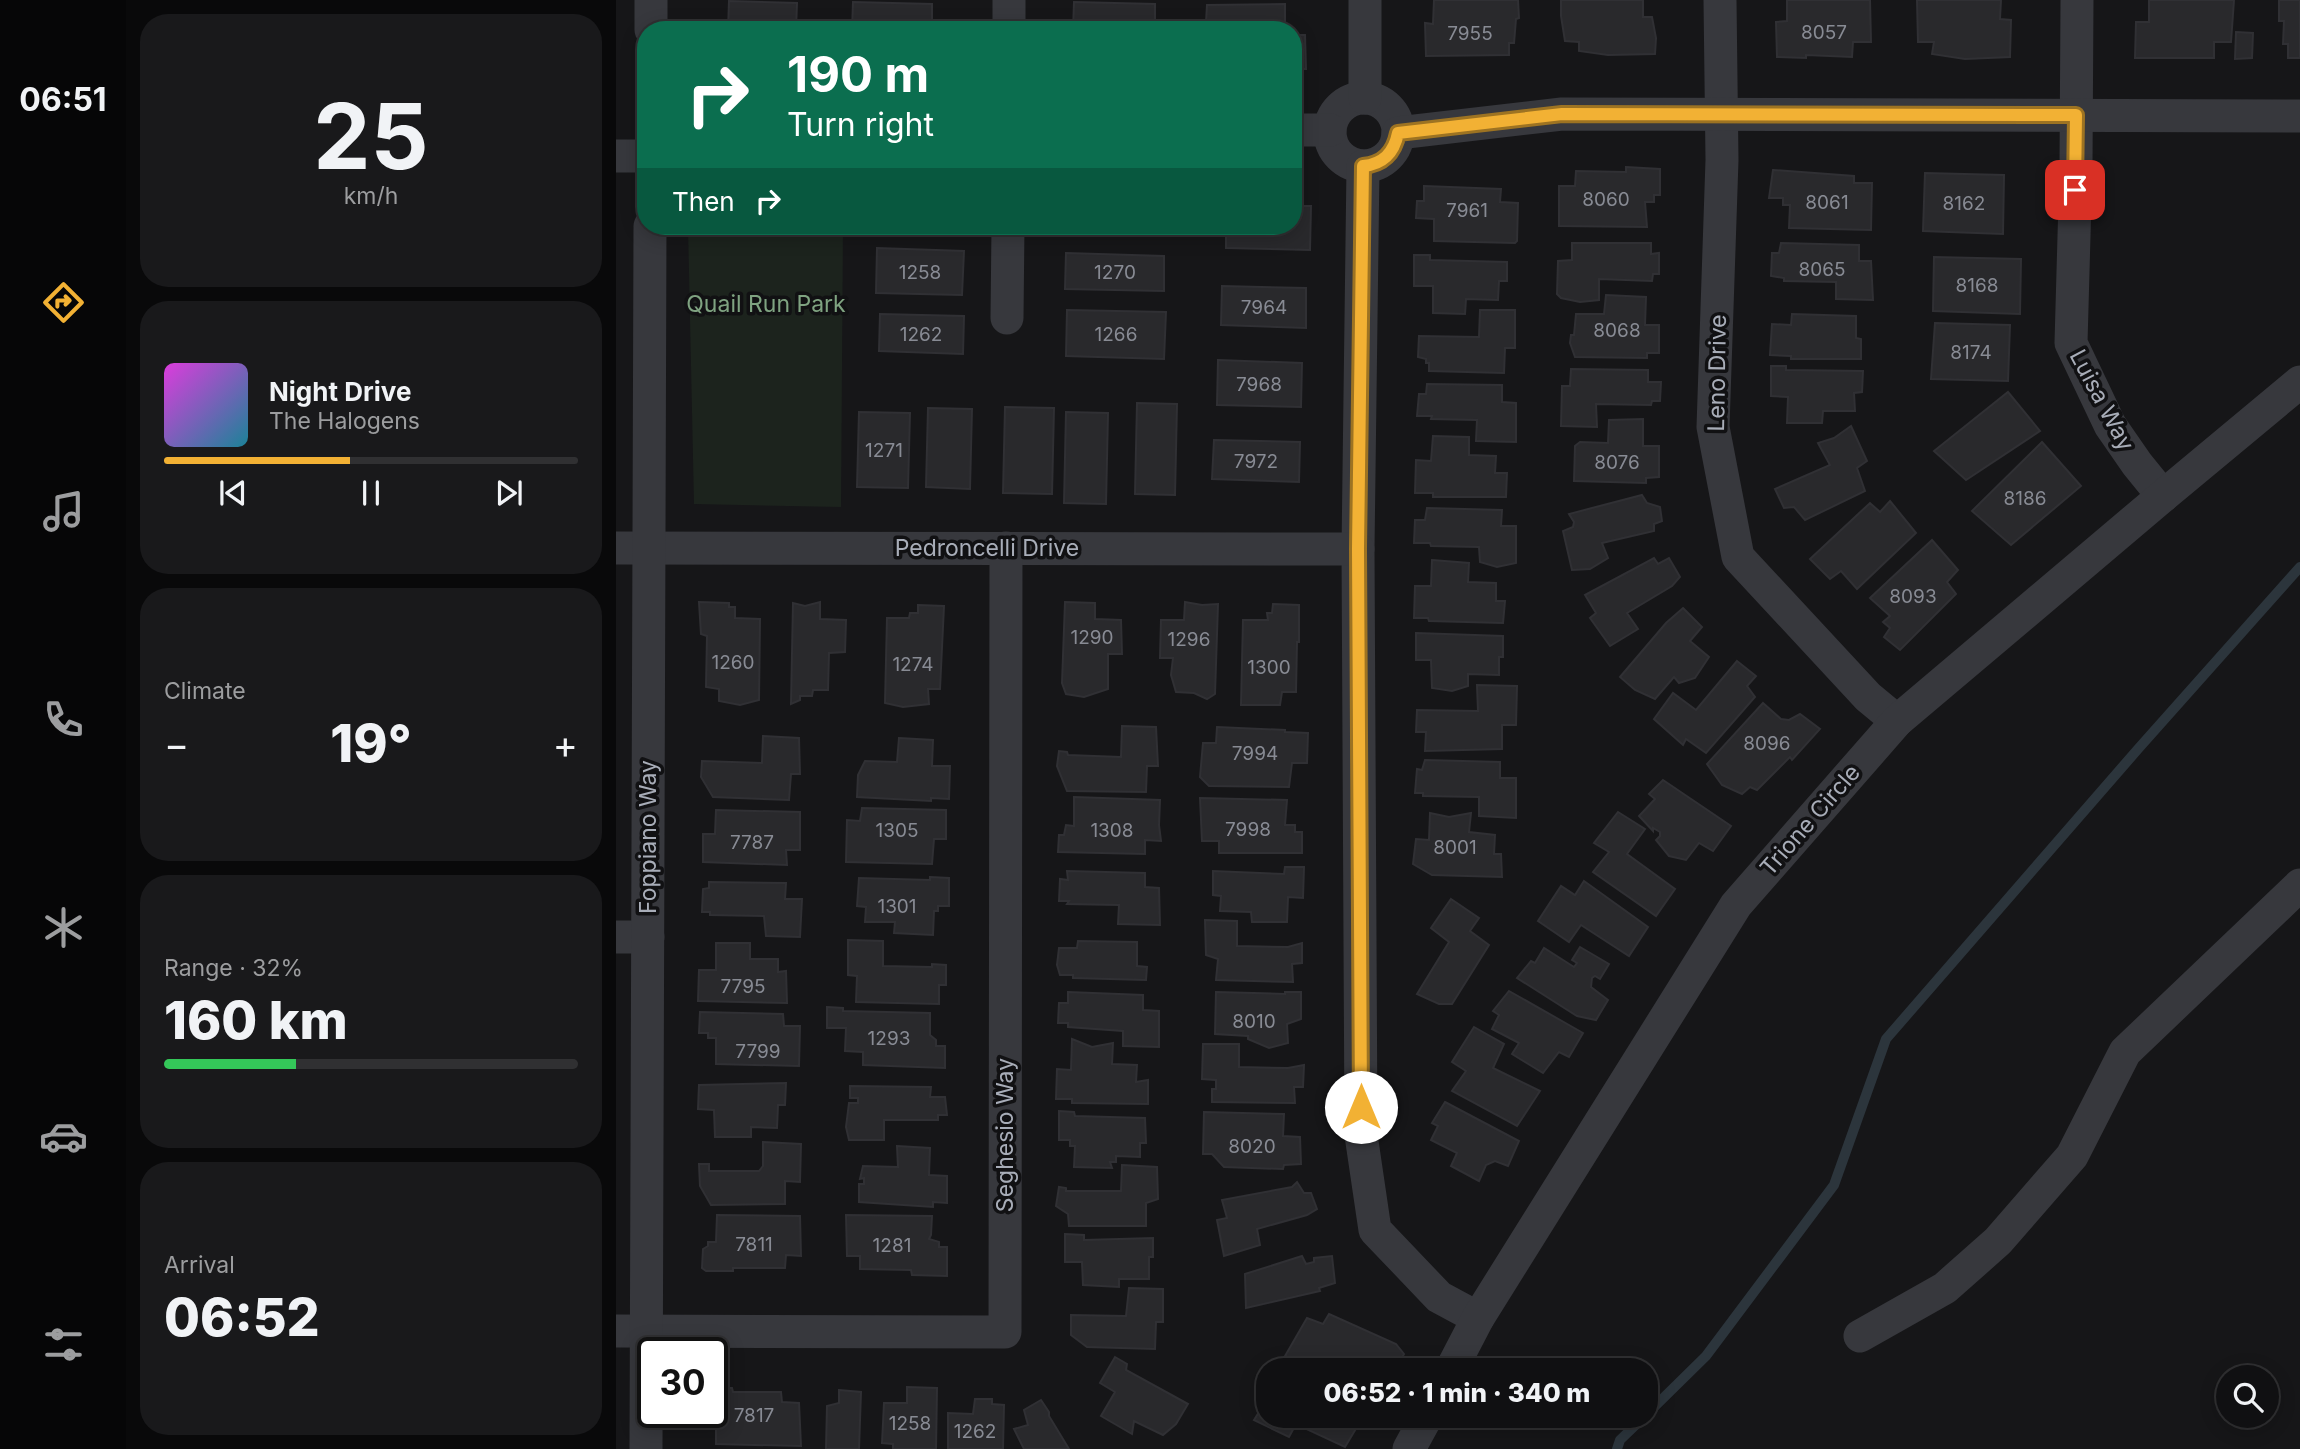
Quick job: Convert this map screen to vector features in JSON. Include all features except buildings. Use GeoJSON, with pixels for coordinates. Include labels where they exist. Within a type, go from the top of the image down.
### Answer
{"type":"FeatureCollection","features":[{"type":"Feature","properties":{"kind":"street"},"geometry":{"type":"LineString","coordinates":[[651,0],[651,21]]}},
{"type":"Feature","properties":{"kind":"street"},"geometry":{"type":"LineString","coordinates":[[1009,0],[1009,21]]}},
{"type":"Feature","properties":{"kind":"street"},"geometry":{"type":"LineString","coordinates":[[1365,0],[1365,98]]}},
{"type":"Feature","properties":{"kind":"street","name":"Leno Drive"},"geometry":{"type":"LineString","coordinates":[[1720,0],[1722,173],[1713,428],[1738,557],[1868,697],[1897,721]]}},
{"type":"Feature","properties":{"kind":"street","name":"Luisa Way"},"geometry":{"type":"LineString","coordinates":[[2077,0],[2071,343],[2110,425],[2162,496]]}},
{"type":"Feature","properties":{"kind":"street"},"geometry":{"type":"LineString","coordinates":[[1365,98],[1375,100],[1392,113],[1397,122],[1398,133],[1396,144],[1383,160],[1374,165],[1363,166],[1352,164],[1335,151],[1329,130],[1337,111],[1345,104],[1365,98]]}},
{"type":"Feature","properties":{"kind":"street"},"geometry":{"type":"LineString","coordinates":[[1398,133],[1562,114],[2300,116]]}},
{"type":"Feature","properties":{"kind":"street"},"geometry":{"type":"LineString","coordinates":[[1302,130],[1329,130]]}},
{"type":"Feature","properties":{"kind":"street"},"geometry":{"type":"LineString","coordinates":[[616,156],[637,156]]}},
{"type":"Feature","properties":{"kind":"street"},"geometry":{"type":"LineString","coordinates":[[1363,166],[1358,549],[1361,1135],[1376,1230],[1439,1297],[1478,1318]]}},
{"type":"Feature","properties":{"kind":"street","name":"Foppiano Way"},"geometry":{"type":"LineString","coordinates":[[646,1449],[631,1332],[632,937],[649,548],[650,235]]}},
{"type":"Feature","properties":{"kind":"street"},"geometry":{"type":"LineString","coordinates":[[1007,318],[1008,235]]}},
{"type":"Feature","properties":{"kind":"street","name":"Trione Circle"},"geometry":{"type":"LineString","coordinates":[[1457,1358],[1478,1318],[1736,905],[1897,721],[2300,382]]}},
{"type":"Feature","properties":{"kind":"street","name":"Pedroncelli Drive"},"geometry":{"type":"LineString","coordinates":[[616,548],[1358,549]]}},
{"type":"Feature","properties":{"kind":"street","name":"Seghesio Way"},"geometry":{"type":"LineString","coordinates":[[631,1332],[1005,1332],[1006,548]]}},
{"type":"Feature","properties":{"kind":"street"},"geometry":{"type":"LineString","coordinates":[[1860,1336],[1945,1288],[1998,1241],[2072,1156],[2125,1052],[2300,885]]}},
{"type":"Feature","properties":{"kind":"street"},"geometry":{"type":"LineString","coordinates":[[1409,1449],[1420,1428]]}},
{"type":"Feature","properties":{"kind":"green space","name":"Quail Run Park"},"geometry":{"type":"Polygon","coordinates":[[[688,235],[843,235],[841,507],[694,504],[688,235]]]}},
{"type":"Feature","properties":{"kind":"waterway"},"geometry":{"type":"LineString","coordinates":[[1658,1403],[1706,1356],[1834,1185],[1886,1039],[2300,567]]}},
{"type":"Feature","properties":{"kind":"waterway"},"geometry":{"type":"LineString","coordinates":[[1617,1449],[1620,1440],[1632,1428]]}},
{"type":"Feature","properties":{"kind":"route"},"geometry":{"type":"LineString","coordinates":[[1361,1107],[1358,549],[1363,166],[1374,165],[1391,153],[1398,133],[1562,114],[2076,115],[2075,190]]}}]}
